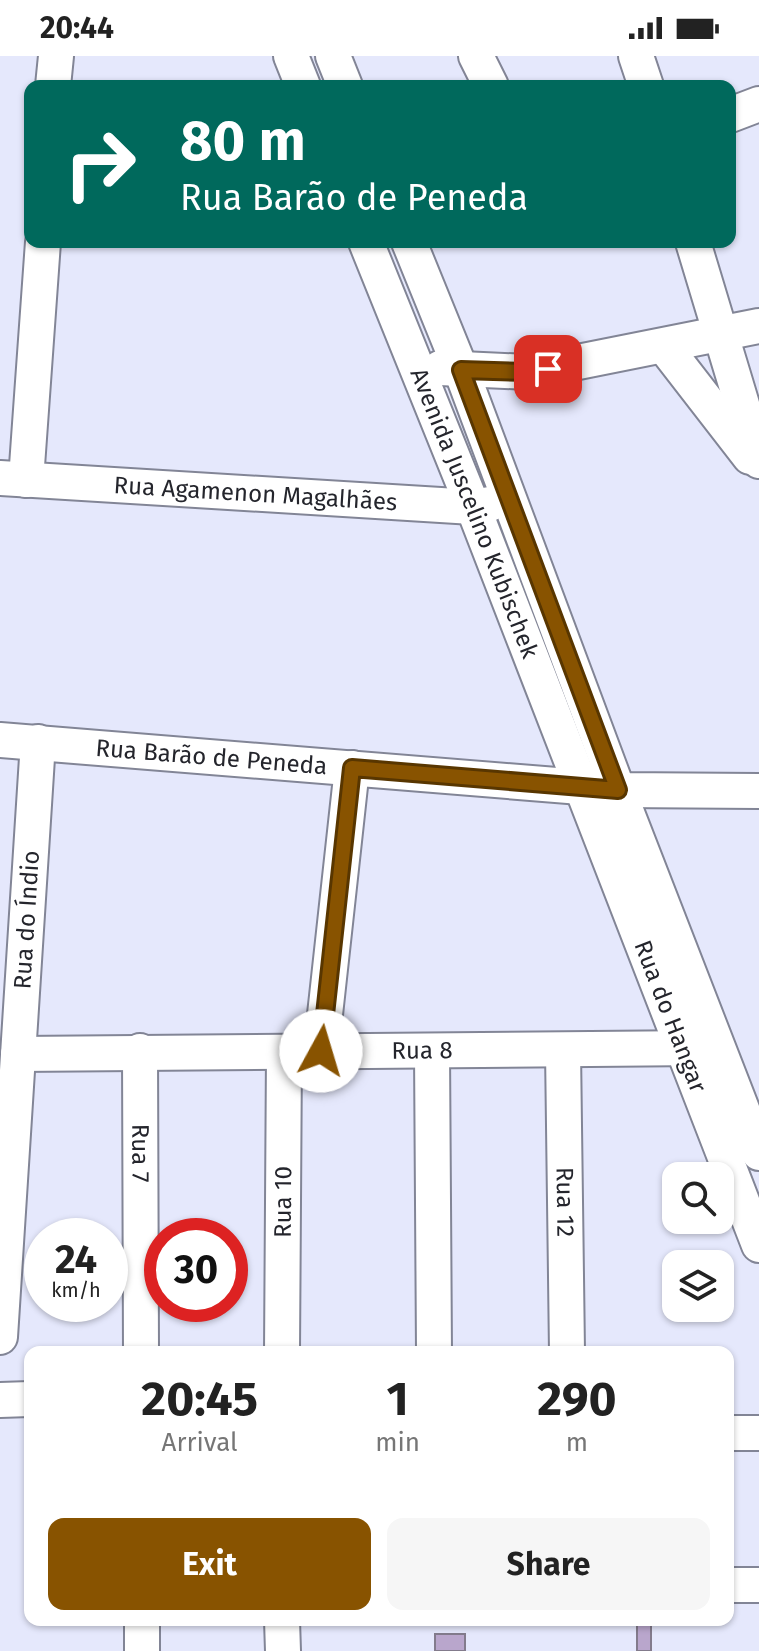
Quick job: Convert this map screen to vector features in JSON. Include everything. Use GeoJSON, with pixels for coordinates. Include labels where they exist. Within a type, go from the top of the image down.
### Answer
{"type":"FeatureCollection","features":[{"type":"Feature","properties":{"kind":"street"},"geometry":{"type":"LineString","coordinates":[[54,80],[56,56]]}},
{"type":"Feature","properties":{"kind":"street"},"geometry":{"type":"LineString","coordinates":[[291,56],[301,80]]}},
{"type":"Feature","properties":{"kind":"street"},"geometry":{"type":"LineString","coordinates":[[333,56],[343,80]]}},
{"type":"Feature","properties":{"kind":"street"},"geometry":{"type":"LineString","coordinates":[[476,56],[488,80]]}},
{"type":"Feature","properties":{"kind":"street"},"geometry":{"type":"LineString","coordinates":[[636,56],[644,80]]}},
{"type":"Feature","properties":{"kind":"street"},"geometry":{"type":"LineString","coordinates":[[736,113],[759,104]]}},
{"type":"Feature","properties":{"kind":"street"},"geometry":{"type":"LineString","coordinates":[[13,479],[42,248]]}},
{"type":"Feature","properties":{"kind":"street","name":"Avenida Juscelino Kubischek"},"geometry":{"type":"LineString","coordinates":[[368,248],[581,787]]}},
{"type":"Feature","properties":{"kind":"street","name":"Avenida Juscelino Kubischek"},"geometry":{"type":"LineString","coordinates":[[411,248],[461,370],[618,790],[759,1153]]}},
{"type":"Feature","properties":{"kind":"street"},"geometry":{"type":"LineString","coordinates":[[695,248],[759,461]]}},
{"type":"Feature","properties":{"kind":"street"},"geometry":{"type":"LineString","coordinates":[[415,365],[528,372],[759,326]]}},
{"type":"Feature","properties":{"kind":"street"},"geometry":{"type":"LineString","coordinates":[[664,346],[759,468]]}},
{"type":"Feature","properties":{"kind":"street","name":"Rua Agamenon Magalhães"},"geometry":{"type":"LineString","coordinates":[[13,479],[473,507],[510,501]]}},
{"type":"Feature","properties":{"kind":"street","name":"Rua Barão de Peneda"},"geometry":{"type":"LineString","coordinates":[[0,740],[618,790],[759,791]]}},
{"type":"Feature","properties":{"kind":"street","name":"Rua do Índio"},"geometry":{"type":"LineString","coordinates":[[0,1337],[18,1054],[14,897],[38,742]]}},
{"type":"Feature","properties":{"kind":"street"},"geometry":{"type":"LineString","coordinates":[[321,1051],[352,768]]}},
{"type":"Feature","properties":{"kind":"street","name":"Rua do Hangar"},"geometry":{"type":"LineString","coordinates":[[581,787],[759,1245]]}},
{"type":"Feature","properties":{"kind":"street","name":"Rua 8"},"geometry":{"type":"LineString","coordinates":[[18,1054],[683,1050],[718,1047]]}},
{"type":"Feature","properties":{"kind":"street","name":"Rua 12"},"geometry":{"type":"LineString","coordinates":[[563,1050],[567,1346]]}},
{"type":"Feature","properties":{"kind":"street","name":"Rua 7"},"geometry":{"type":"LineString","coordinates":[[140,1051],[141,1346]]}},
{"type":"Feature","properties":{"kind":"street"},"geometry":{"type":"LineString","coordinates":[[432,1051],[434,1346]]}},
{"type":"Feature","properties":{"kind":"street","name":"Rua 10"},"geometry":{"type":"LineString","coordinates":[[282,1346],[284,1053]]}},
{"type":"Feature","properties":{"kind":"street"},"geometry":{"type":"LineString","coordinates":[[0,1400],[24,1399]]}},
{"type":"Feature","properties":{"kind":"street"},"geometry":{"type":"LineString","coordinates":[[734,1433],[759,1433]]}},
{"type":"Feature","properties":{"kind":"street"},"geometry":{"type":"LineString","coordinates":[[734,1585],[759,1585]]}},
{"type":"Feature","properties":{"kind":"street"},"geometry":{"type":"LineString","coordinates":[[142,1626],[142,1651]]}},
{"type":"Feature","properties":{"kind":"street"},"geometry":{"type":"LineString","coordinates":[[282,1626],[283,1651]]}},
{"type":"Feature","properties":{"kind":"building"},"geometry":{"type":"Polygon","coordinates":[[[637,1626],[651,1626],[651,1651],[637,1651],[637,1626]]]}},
{"type":"Feature","properties":{"kind":"building"},"geometry":{"type":"Polygon","coordinates":[[[435,1634],[465,1634],[465,1651],[435,1651],[435,1634]]]}},
{"type":"Feature","properties":{"kind":"route"},"geometry":{"type":"LineString","coordinates":[[321,1051],[352,768],[618,790],[461,370],[528,372],[548,369]]}}]}
